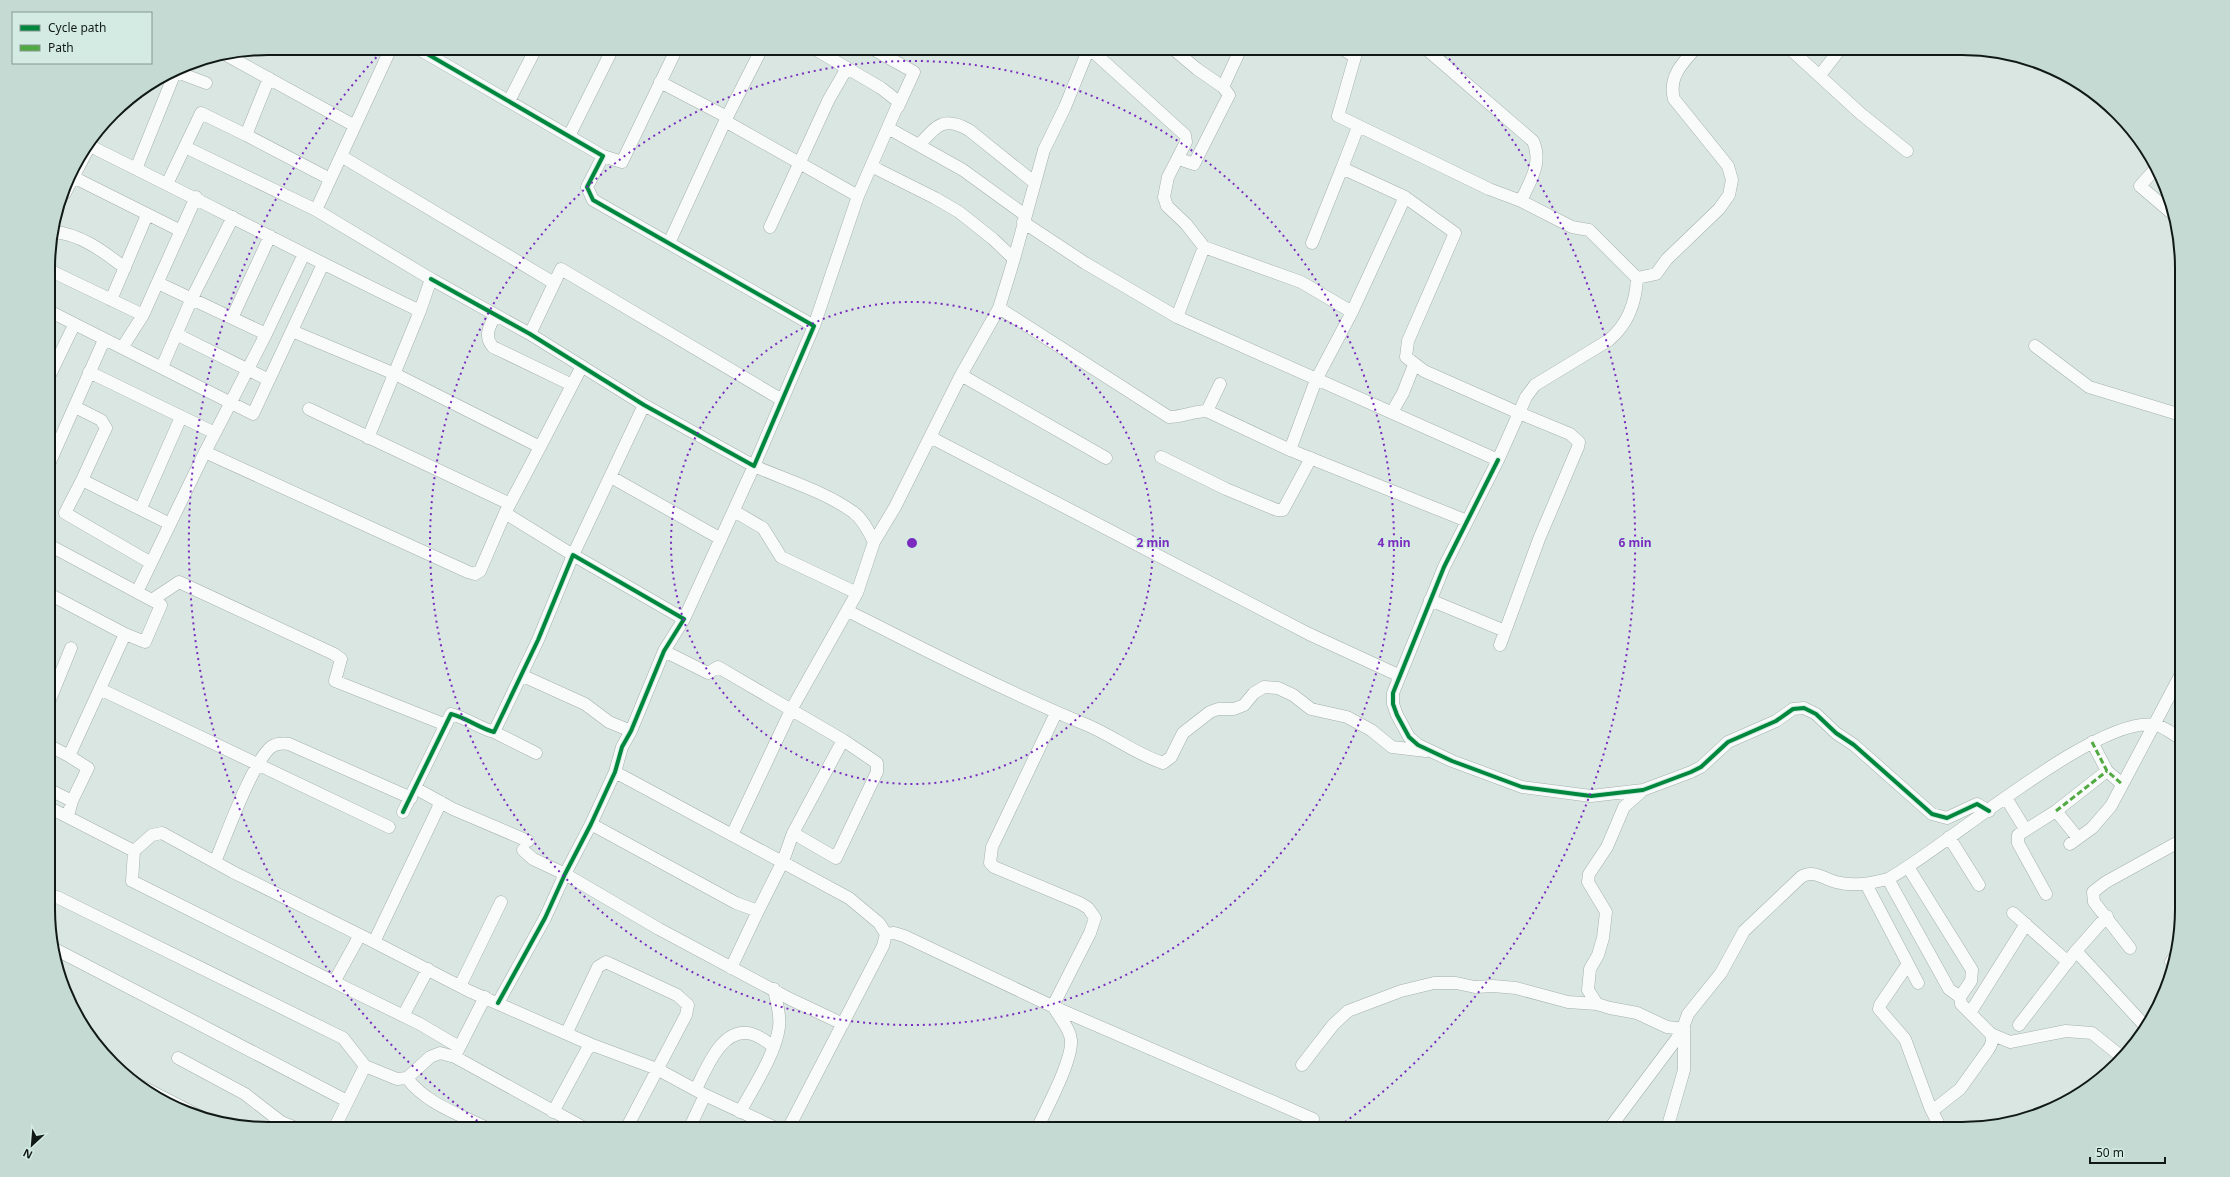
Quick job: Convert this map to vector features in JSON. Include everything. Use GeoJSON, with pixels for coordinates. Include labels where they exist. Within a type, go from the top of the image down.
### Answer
{"type":"FeatureCollection","features":[{"type":"Feature","properties":{"kind":"street"},"geometry":{"type":"LineString","coordinates":[[316,210],[388,55]]}},
{"type":"Feature","properties":{"kind":"street"},"geometry":{"type":"LineString","coordinates":[[429,55],[602,156],[622,162],[674,55]]}},
{"type":"Feature","properties":{"kind":"street"},"geometry":{"type":"LineString","coordinates":[[509,102],[532,55]]}},
{"type":"Feature","properties":{"kind":"street"},"geometry":{"type":"LineString","coordinates":[[569,136],[610,55]]}},
{"type":"Feature","properties":{"kind":"street"},"geometry":{"type":"LineString","coordinates":[[669,243],[726,119],[758,55]]}},
{"type":"Feature","properties":{"kind":"street"},"geometry":{"type":"LineString","coordinates":[[825,55],[881,88],[899,102],[898,107]]}},
{"type":"Feature","properties":{"kind":"street"},"geometry":{"type":"LineString","coordinates":[[498,1003],[545,918],[565,874],[591,824],[615,772],[622,747],[631,731],[664,651],[684,619],[734,511],[814,326],[858,196],[914,72],[884,55]]}},
{"type":"Feature","properties":{"kind":"street"},"geometry":{"type":"LineString","coordinates":[[732,835],[791,710],[857,593],[874,542],[895,507],[961,375],[999,308],[1044,150],[1065,107],[1086,55]]}},
{"type":"Feature","properties":{"kind":"street"},"geometry":{"type":"LineString","coordinates":[[1097,55],[1181,130],[1186,142],[1179,159],[1168,176],[1164,197],[1168,206],[1186,224],[1204,248],[1301,282],[1352,312]]}},
{"type":"Feature","properties":{"kind":"street"},"geometry":{"type":"LineString","coordinates":[[1179,159],[1194,164],[1229,95],[1223,87],[1180,55]]}},
{"type":"Feature","properties":{"kind":"street"},"geometry":{"type":"LineString","coordinates":[[1223,87],[1238,55]]}},
{"type":"Feature","properties":{"kind":"street"},"geometry":{"type":"LineString","coordinates":[[1355,55],[1338,116],[1489,189],[1521,201],[1572,227],[1589,230],[1637,278],[1636,295],[1632,307],[1619,332],[1609,340],[1536,385],[1526,397],[1498,460],[1467,521],[1430,600],[1398,675],[1392,698],[1397,715],[1409,737],[1434,753],[1452,761],[1522,787],[1591,796],[1643,790],[1691,772],[1701,767],[1728,742],[1776,721],[1794,709],[1804,708],[1816,714],[1836,733],[1854,745],[1932,814],[1947,818],[1977,804],[1989,810]]}},
{"type":"Feature","properties":{"kind":"street"},"geometry":{"type":"LineString","coordinates":[[1432,55],[1533,141],[1538,151],[1538,162],[1521,201]]}},
{"type":"Feature","properties":{"kind":"street"},"geometry":{"type":"LineString","coordinates":[[1637,278],[1656,274],[1667,259],[1719,209],[1729,195],[1732,180],[1728,166],[1674,99],[1671,88],[1675,74],[1690,55]]}},
{"type":"Feature","properties":{"kind":"street"},"geometry":{"type":"LineString","coordinates":[[1797,55],[1860,113],[1907,151]]}},
{"type":"Feature","properties":{"kind":"street"},"geometry":{"type":"LineString","coordinates":[[1820,75],[1836,55]]}},
{"type":"Feature","properties":{"kind":"street"},"geometry":{"type":"LineString","coordinates":[[232,58],[355,126]]}},
{"type":"Feature","properties":{"kind":"street"},"geometry":{"type":"LineString","coordinates":[[770,227],[829,99],[847,68]]}},
{"type":"Feature","properties":{"kind":"street"},"geometry":{"type":"LineString","coordinates":[[182,74],[206,83]]}},
{"type":"Feature","properties":{"kind":"street"},"geometry":{"type":"LineString","coordinates":[[136,168],[172,78]]}},
{"type":"Feature","properties":{"kind":"street"},"geometry":{"type":"LineString","coordinates":[[246,135],[268,78]]}},
{"type":"Feature","properties":{"kind":"street"},"geometry":{"type":"LineString","coordinates":[[660,82],[858,196]]}},
{"type":"Feature","properties":{"kind":"street"},"geometry":{"type":"LineString","coordinates":[[168,184],[201,113],[330,178]]}},
{"type":"Feature","properties":{"kind":"street"},"geometry":{"type":"LineString","coordinates":[[920,144],[935,128],[949,122],[958,124],[969,130],[1034,183]]}},
{"type":"Feature","properties":{"kind":"street"},"geometry":{"type":"LineString","coordinates":[[1312,243],[1358,127]]}},
{"type":"Feature","properties":{"kind":"street"},"geometry":{"type":"LineString","coordinates":[[888,128],[920,144],[963,170],[1024,219],[1084,263],[1177,317],[1498,460]]}},
{"type":"Feature","properties":{"kind":"street"},"geometry":{"type":"LineString","coordinates":[[93,147],[196,197],[323,264],[420,311]]}},
{"type":"Feature","properties":{"kind":"street"},"geometry":{"type":"LineString","coordinates":[[185,147],[316,210],[431,279],[530,334],[644,405],[754,466],[831,499],[854,512],[867,527],[874,542]]}},
{"type":"Feature","properties":{"kind":"street"},"geometry":{"type":"LineString","coordinates":[[341,156],[554,283]]}},
{"type":"Feature","properties":{"kind":"street"},"geometry":{"type":"LineString","coordinates":[[602,156],[587,187],[593,200],[814,326]]}},
{"type":"Feature","properties":{"kind":"street"},"geometry":{"type":"LineString","coordinates":[[872,166],[959,212],[993,239],[1014,259]]}},
{"type":"Feature","properties":{"kind":"street"},"geometry":{"type":"LineString","coordinates":[[1342,168],[1405,197],[1455,233],[1408,341],[1406,357],[1414,365],[1519,413],[1570,434],[1578,442],[1578,447],[1539,538],[1500,645]]}},
{"type":"Feature","properties":{"kind":"street"},"geometry":{"type":"LineString","coordinates":[[2152,172],[2140,186],[2167,210]]}},
{"type":"Feature","properties":{"kind":"street"},"geometry":{"type":"LineString","coordinates":[[75,178],[181,231]]}},
{"type":"Feature","properties":{"kind":"street"},"geometry":{"type":"LineString","coordinates":[[122,348],[143,314],[196,197]]}},
{"type":"Feature","properties":{"kind":"street"},"geometry":{"type":"LineString","coordinates":[[1290,450],[1316,380],[1352,312],[1405,197]]}},
{"type":"Feature","properties":{"kind":"street"},"geometry":{"type":"LineString","coordinates":[[112,300],[147,215]]}},
{"type":"Feature","properties":{"kind":"street"},"geometry":{"type":"LineString","coordinates":[[162,367],[192,298],[234,217]]}},
{"type":"Feature","properties":{"kind":"street"},"geometry":{"type":"LineString","coordinates":[[58,233],[82,239],[100,249],[125,268]]}},
{"type":"Feature","properties":{"kind":"street"},"geometry":{"type":"LineString","coordinates":[[232,318],[270,236]]}},
{"type":"Feature","properties":{"kind":"street"},"geometry":{"type":"LineString","coordinates":[[1177,317],[1204,248]]}},
{"type":"Feature","properties":{"kind":"street"},"geometry":{"type":"LineString","coordinates":[[137,592],[205,452],[266,334],[304,254]]}},
{"type":"Feature","properties":{"kind":"street"},"geometry":{"type":"LineString","coordinates":[[55,314],[253,414],[323,264]]}},
{"type":"Feature","properties":{"kind":"street"},"geometry":{"type":"LineString","coordinates":[[530,334],[561,269],[782,400]]}},
{"type":"Feature","properties":{"kind":"street"},"geometry":{"type":"LineString","coordinates":[[55,273],[143,314]]}},
{"type":"Feature","properties":{"kind":"street"},"geometry":{"type":"LineString","coordinates":[[368,438],[420,311],[431,279]]}},
{"type":"Feature","properties":{"kind":"street"},"geometry":{"type":"LineString","coordinates":[[158,283],[266,334]]}},
{"type":"Feature","properties":{"kind":"street"},"geometry":{"type":"LineString","coordinates":[[999,308],[1169,417],[1177,417],[1196,411],[1207,411],[1290,450],[1467,521]]}},
{"type":"Feature","properties":{"kind":"street"},"geometry":{"type":"LineString","coordinates":[[495,315],[487,337],[493,346],[572,385]]}},
{"type":"Feature","properties":{"kind":"street"},"geometry":{"type":"LineString","coordinates":[[55,365],[74,325]]}},
{"type":"Feature","properties":{"kind":"street"},"geometry":{"type":"LineString","coordinates":[[292,331],[395,374],[540,447]]}},
{"type":"Feature","properties":{"kind":"street"},"geometry":{"type":"LineString","coordinates":[[176,334],[269,380]]}},
{"type":"Feature","properties":{"kind":"street"},"geometry":{"type":"LineString","coordinates":[[55,451],[104,340]]}},
{"type":"Feature","properties":{"kind":"street"},"geometry":{"type":"LineString","coordinates":[[2035,346],[2089,387],[2175,413]]}},
{"type":"Feature","properties":{"kind":"street"},"geometry":{"type":"LineString","coordinates":[[1392,412],[1403,393],[1414,365]]}},
{"type":"Feature","properties":{"kind":"street"},"geometry":{"type":"LineString","coordinates":[[205,452],[475,574],[480,571],[508,509],[582,366]]}},
{"type":"Feature","properties":{"kind":"street"},"geometry":{"type":"LineString","coordinates":[[89,372],[215,433]]}},
{"type":"Feature","properties":{"kind":"street"},"geometry":{"type":"LineString","coordinates":[[961,375],[1106,458]]}},
{"type":"Feature","properties":{"kind":"street"},"geometry":{"type":"LineString","coordinates":[[1207,411],[1220,384]]}},
{"type":"Feature","properties":{"kind":"street"},"geometry":{"type":"LineString","coordinates":[[494,732],[521,675],[573,555],[644,405]]}},
{"type":"Feature","properties":{"kind":"street"},"geometry":{"type":"LineString","coordinates":[[75,407],[101,420],[106,428],[65,513],[151,562]]}},
{"type":"Feature","properties":{"kind":"street"},"geometry":{"type":"LineString","coordinates":[[309,409],[508,509],[573,555],[684,619]]}},
{"type":"Feature","properties":{"kind":"street"},"geometry":{"type":"LineString","coordinates":[[141,508],[181,417]]}},
{"type":"Feature","properties":{"kind":"street"},"geometry":{"type":"LineString","coordinates":[[930,437],[1309,634],[1398,675]]}},
{"type":"Feature","properties":{"kind":"street"},"geometry":{"type":"LineString","coordinates":[[1161,458],[1226,489],[1277,510],[1283,510],[1311,458]]}},
{"type":"Feature","properties":{"kind":"street"},"geometry":{"type":"LineString","coordinates":[[611,477],[721,539]]}},
{"type":"Feature","properties":{"kind":"street"},"geometry":{"type":"LineString","coordinates":[[82,480],[141,508],[170,524]]}},
{"type":"Feature","properties":{"kind":"street"},"geometry":{"type":"LineString","coordinates":[[734,511],[763,528],[781,557],[857,593]]}},
{"type":"Feature","properties":{"kind":"street"},"geometry":{"type":"LineString","coordinates":[[55,548],[161,605],[145,642],[126,634],[55,597]]}},
{"type":"Feature","properties":{"kind":"street"},"geometry":{"type":"LineString","coordinates":[[152,600],[179,582],[334,654],[341,659],[335,681],[446,725]]}},
{"type":"Feature","properties":{"kind":"street"},"geometry":{"type":"LineString","coordinates":[[1430,600],[1505,631]]}},
{"type":"Feature","properties":{"kind":"street"},"geometry":{"type":"LineString","coordinates":[[848,610],[996,685],[1088,726],[1150,759],[1163,763],[1171,757],[1183,733],[1210,712],[1218,709],[1234,709],[1244,705],[1254,693],[1264,687],[1278,688],[1294,695],[1311,709],[1348,717],[1371,730],[1392,747],[1434,753]]}},
{"type":"Feature","properties":{"kind":"street"},"geometry":{"type":"LineString","coordinates":[[69,756],[126,634]]}},
{"type":"Feature","properties":{"kind":"street"},"geometry":{"type":"LineString","coordinates":[[55,689],[72,648]]}},
{"type":"Feature","properties":{"kind":"street"},"geometry":{"type":"LineString","coordinates":[[664,651],[708,672],[718,667],[843,740],[877,763],[877,772],[836,858],[793,833]]}},
{"type":"Feature","properties":{"kind":"street"},"geometry":{"type":"LineString","coordinates":[[521,675],[585,704],[609,722],[631,731]]}},
{"type":"Feature","properties":{"kind":"street"},"geometry":{"type":"LineString","coordinates":[[100,689],[389,827]]}},
{"type":"Feature","properties":{"kind":"street"},"geometry":{"type":"LineString","coordinates":[[2056,811],[2074,841],[2092,828],[2110,806],[2155,725],[2175,698]]}},
{"type":"Feature","properties":{"kind":"street"},"geometry":{"type":"LineString","coordinates":[[1054,1008],[1090,933],[1095,918],[1088,908],[1080,903],[994,867],[990,863],[989,857],[992,847],[1056,713]]}},
{"type":"Feature","properties":{"kind":"street"},"geometry":{"type":"LineString","coordinates":[[403,812],[451,714],[464,718],[481,729],[494,732],[536,754]]}},
{"type":"Feature","properties":{"kind":"street"},"geometry":{"type":"LineString","coordinates":[[1669,1122],[1684,1070],[1684,1029],[1688,1014],[1721,972],[1744,931],[1801,877],[1806,874],[1812,874],[1836,882],[1866,884],[1888,878],[1908,867],[2006,798],[2092,742],[2137,726],[2155,725],[2175,736]]}},
{"type":"Feature","properties":{"kind":"street"},"geometry":{"type":"LineString","coordinates":[[731,968],[782,861],[793,833],[843,740]]}},
{"type":"Feature","properties":{"kind":"street"},"geometry":{"type":"LineString","coordinates":[[2092,742],[2107,770],[2122,784]]}},
{"type":"Feature","properties":{"kind":"street"},"geometry":{"type":"LineString","coordinates":[[215,862],[257,764],[272,747],[279,743],[289,744],[413,793],[441,802],[526,846],[533,859],[565,874],[659,929],[731,968],[843,1024]]}},
{"type":"Feature","properties":{"kind":"street"},"geometry":{"type":"LineString","coordinates":[[55,749],[88,768],[72,801],[68,816]]}},
{"type":"Feature","properties":{"kind":"street"},"geometry":{"type":"LineString","coordinates":[[2046,894],[2018,843],[2018,835],[2025,829],[2056,811],[2107,770]]}},
{"type":"Feature","properties":{"kind":"street"},"geometry":{"type":"LineString","coordinates":[[615,772],[849,898],[879,923],[886,934],[883,946],[792,1122]]}},
{"type":"Feature","properties":{"kind":"street"},"geometry":{"type":"LineString","coordinates":[[1597,1004],[1588,990],[1590,968],[1598,955],[1603,938],[1606,912],[1588,882],[1589,874],[1607,847],[1624,807],[1643,790]]}},
{"type":"Feature","properties":{"kind":"street"},"geometry":{"type":"LineString","coordinates":[[55,792],[72,801]]}},
{"type":"Feature","properties":{"kind":"street"},"geometry":{"type":"LineString","coordinates":[[2006,798],[2025,829]]}},
{"type":"Feature","properties":{"kind":"street"},"geometry":{"type":"LineString","coordinates":[[374,942],[441,802]]}},
{"type":"Feature","properties":{"kind":"street"},"geometry":{"type":"LineString","coordinates":[[55,810],[134,851]]}},
{"type":"Feature","properties":{"kind":"street"},"geometry":{"type":"LineString","coordinates":[[591,824],[736,903],[758,910]]}},
{"type":"Feature","properties":{"kind":"street"},"geometry":{"type":"LineString","coordinates":[[572,1122],[553,1112],[457,1052],[403,1016],[132,880],[134,851],[152,835],[162,833],[215,862],[460,986],[567,1032],[590,1044],[657,1069],[700,1092],[762,1122]]}},
{"type":"Feature","properties":{"kind":"street"},"geometry":{"type":"LineString","coordinates":[[1949,837],[1979,885]]}},
{"type":"Feature","properties":{"kind":"street"},"geometry":{"type":"LineString","coordinates":[[2130,948],[2092,897],[2098,887],[2175,844]]}},
{"type":"Feature","properties":{"kind":"street"},"geometry":{"type":"LineString","coordinates":[[1908,867],[1972,970],[1971,981],[1960,997],[1961,1004],[1991,1034],[2010,1042],[2066,1031],[2092,1033],[2117,1054]]}},
{"type":"Feature","properties":{"kind":"street"},"geometry":{"type":"LineString","coordinates":[[1888,878],[1949,989],[1960,997]]}},
{"type":"Feature","properties":{"kind":"street"},"geometry":{"type":"LineString","coordinates":[[1866,884],[1918,983]]}},
{"type":"Feature","properties":{"kind":"street"},"geometry":{"type":"LineString","coordinates":[[57,897],[343,1038],[365,1066],[397,1079],[407,1078],[430,1057],[440,1053],[457,1052]]}},
{"type":"Feature","properties":{"kind":"street"},"geometry":{"type":"LineString","coordinates":[[460,986],[501,902]]}},
{"type":"Feature","properties":{"kind":"street"},"geometry":{"type":"LineString","coordinates":[[2014,913],[2068,962]]}},
{"type":"Feature","properties":{"kind":"street"},"geometry":{"type":"LineString","coordinates":[[2019,1025],[2076,951],[2106,916]]}},
{"type":"Feature","properties":{"kind":"street"},"geometry":{"type":"LineString","coordinates":[[1970,1013],[2026,924]]}},
{"type":"Feature","properties":{"kind":"street"},"geometry":{"type":"LineString","coordinates":[[886,934],[894,933],[904,936],[1054,1008],[1312,1119]]}},
{"type":"Feature","properties":{"kind":"street"},"geometry":{"type":"LineString","coordinates":[[334,982],[360,935]]}},
{"type":"Feature","properties":{"kind":"street"},"geometry":{"type":"LineString","coordinates":[[59,951],[347,1101]]}},
{"type":"Feature","properties":{"kind":"street"},"geometry":{"type":"LineString","coordinates":[[2076,951],[2142,1022]]}},
{"type":"Feature","properties":{"kind":"street"},"geometry":{"type":"LineString","coordinates":[[567,1032],[598,967],[606,962],[611,963],[677,995],[688,1005],[686,1015],[630,1122]]}},
{"type":"Feature","properties":{"kind":"street"},"geometry":{"type":"LineString","coordinates":[[1908,964],[1880,1005],[1879,1009],[1905,1039],[1932,1112],[1938,1122]]}},
{"type":"Feature","properties":{"kind":"street"},"geometry":{"type":"LineString","coordinates":[[403,1016],[428,969]]}},
{"type":"Feature","properties":{"kind":"street"},"geometry":{"type":"LineString","coordinates":[[1302,1065],[1333,1024],[1348,1011],[1401,991],[1434,983],[1456,983],[1475,987],[1492,986],[1516,988],[1568,1002],[1597,1004],[1638,1013],[1667,1027],[1684,1029]]}},
{"type":"Feature","properties":{"kind":"street"},"geometry":{"type":"LineString","coordinates":[[740,1112],[774,1047],[780,1025],[774,990]]}},
{"type":"Feature","properties":{"kind":"street"},"geometry":{"type":"LineString","coordinates":[[457,1052],[485,997]]}},
{"type":"Feature","properties":{"kind":"street"},"geometry":{"type":"LineString","coordinates":[[1040,1122],[1062,1074],[1071,1048],[1068,1030],[1054,1008]]}},
{"type":"Feature","properties":{"kind":"street"},"geometry":{"type":"LineString","coordinates":[[1614,1122],[1684,1029]]}},
{"type":"Feature","properties":{"kind":"street"},"geometry":{"type":"LineString","coordinates":[[691,1122],[700,1092],[719,1047],[726,1040],[741,1033],[750,1034],[774,1047]]}},
{"type":"Feature","properties":{"kind":"street"},"geometry":{"type":"LineString","coordinates":[[1932,1112],[1960,1089],[1992,1043],[1991,1034]]}},
{"type":"Feature","properties":{"kind":"street"},"geometry":{"type":"LineString","coordinates":[[553,1112],[590,1044]]}},
{"type":"Feature","properties":{"kind":"street"},"geometry":{"type":"LineString","coordinates":[[178,1058],[245,1094],[276,1122]]}},
{"type":"Feature","properties":{"kind":"street"},"geometry":{"type":"LineString","coordinates":[[337,1122],[365,1066]]}},
{"type":"Feature","properties":{"kind":"street"},"geometry":{"type":"LineString","coordinates":[[407,1078],[416,1090],[426,1098],[475,1122]]}},
{"type":"Feature","properties":{"kind":"marked path"},"geometry":{"type":"LineString","coordinates":[[2092,742],[2107,771],[2122,784]]}},
{"type":"Feature","properties":{"kind":"marked path"},"geometry":{"type":"LineString","coordinates":[[2056,811],[2107,771]]}},
{"type":"Feature","properties":{"kind":"cycle path"},"geometry":{"type":"LineString","coordinates":[[429,55],[603,156],[587,187],[593,200],[814,326],[754,466],[644,405],[530,334],[431,279]]}},
{"type":"Feature","properties":{"kind":"cycle path"},"geometry":{"type":"LineString","coordinates":[[1498,460],[1444,567],[1393,693],[1393,704],[1397,715],[1409,737],[1418,745],[1452,761],[1522,787],[1591,796],[1643,790],[1691,772],[1701,767],[1728,742],[1776,721],[1793,709],[1804,708],[1816,714],[1836,733],[1854,745],[1932,814],[1947,818],[1977,804],[1989,811]]}},
{"type":"Feature","properties":{"kind":"cycle path"},"geometry":{"type":"LineString","coordinates":[[403,812],[451,714],[494,732],[538,640],[573,555],[684,619],[664,651],[631,731],[622,747],[615,772],[591,824],[565,874],[545,918],[498,1003]]}}]}
